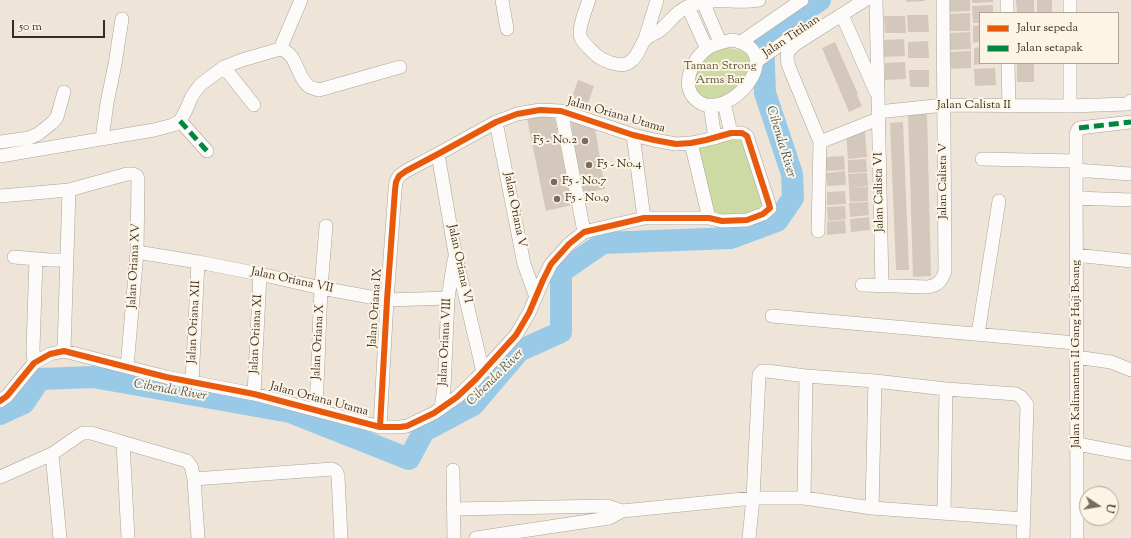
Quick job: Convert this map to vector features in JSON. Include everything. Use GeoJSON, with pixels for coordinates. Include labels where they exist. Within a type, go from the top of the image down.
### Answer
{"type":"FeatureCollection","features":[{"type":"Feature","properties":{"kind":"street"},"geometry":{"type":"LineString","coordinates":[[280,49],[301,0]]}},
{"type":"Feature","properties":{"kind":"street"},"geometry":{"type":"LineString","coordinates":[[502,0],[507,30]]}},
{"type":"Feature","properties":{"kind":"street"},"geometry":{"type":"LineString","coordinates":[[589,0],[579,31],[580,37],[594,54],[604,61],[621,64],[630,63],[636,56],[645,39],[657,0]]}},
{"type":"Feature","properties":{"kind":"street"},"geometry":{"type":"LineString","coordinates":[[645,39],[664,27],[680,10],[688,7],[709,1],[740,2],[758,0]]}},
{"type":"Feature","properties":{"kind":"street","name":"Jalan Titihan"},"geometry":{"type":"LineString","coordinates":[[742,42],[802,0]]}},
{"type":"Feature","properties":{"kind":"street","name":"Jalan Titihan"},"geometry":{"type":"LineString","coordinates":[[757,61],[848,0]]}},
{"type":"Feature","properties":{"kind":"street"},"geometry":{"type":"LineString","coordinates":[[818,231],[820,142],[789,67],[787,54],[797,43],[864,0]]}},
{"type":"Feature","properties":{"kind":"street","name":"Jalan Calista VI"},"geometry":{"type":"LineString","coordinates":[[876,0],[882,286]]}},
{"type":"Feature","properties":{"kind":"street","name":"Jalan Calista V"},"geometry":{"type":"LineString","coordinates":[[862,285],[934,286],[940,283],[945,271],[943,0]]}},
{"type":"Feature","properties":{"kind":"street"},"geometry":{"type":"LineString","coordinates":[[1007,0],[1007,12]]}},
{"type":"Feature","properties":{"kind":"street"},"geometry":{"type":"LineString","coordinates":[[1070,0],[1070,12]]}},
{"type":"Feature","properties":{"kind":"street"},"geometry":{"type":"LineString","coordinates":[[709,1],[706,5],[706,9],[720,42]]}},
{"type":"Feature","properties":{"kind":"street"},"geometry":{"type":"LineString","coordinates":[[688,7],[707,49]]}},
{"type":"Feature","properties":{"kind":"street","name":"Jalan Calista VI"},"geometry":{"type":"LineString","coordinates":[[842,15],[878,97]]}},
{"type":"Feature","properties":{"kind":"street"},"geometry":{"type":"LineString","coordinates":[[102,139],[122,19]]}},
{"type":"Feature","properties":{"kind":"street"},"geometry":{"type":"LineString","coordinates":[[732,40],[742,42],[752,49],[757,61],[750,82],[742,91],[724,103],[710,105],[699,102],[693,97],[688,84],[689,76],[692,66],[699,56],[707,49],[720,42],[732,40]]}},
{"type":"Feature","properties":{"kind":"street"},"geometry":{"type":"LineString","coordinates":[[0,156],[154,130],[177,123],[200,85],[224,67],[280,49],[285,50],[291,56],[304,82],[310,88],[319,90],[400,67]]}},
{"type":"Feature","properties":{"kind":"street"},"geometry":{"type":"LineString","coordinates":[[1008,64],[1009,106]]}},
{"type":"Feature","properties":{"kind":"street"},"geometry":{"type":"LineString","coordinates":[[1070,64],[1070,106]]}},
{"type":"Feature","properties":{"kind":"street"},"geometry":{"type":"LineString","coordinates":[[224,67],[254,105]]}},
{"type":"Feature","properties":{"kind":"street"},"geometry":{"type":"LineString","coordinates":[[0,142],[29,138],[38,134],[57,117],[64,92]]}},
{"type":"Feature","properties":{"kind":"street"},"geometry":{"type":"LineString","coordinates":[[724,103],[731,133]]}},
{"type":"Feature","properties":{"kind":"street","name":"Jalan Calista II"},"geometry":{"type":"LineString","coordinates":[[820,142],[878,116],[944,105],[1070,106],[1129,103]]}},
{"type":"Feature","properties":{"kind":"street"},"geometry":{"type":"LineString","coordinates":[[710,105],[715,138]]}},
{"type":"Feature","properties":{"kind":"street","name":"Jalan Oriana Utama"},"geometry":{"type":"LineString","coordinates":[[64,351],[166,377],[254,394],[380,428],[407,426],[442,408],[483,372],[516,335],[529,313],[543,280],[552,264],[569,244],[584,232],[644,218],[709,218],[722,221],[748,220],[763,214],[770,208],[747,136],[742,133],[731,133],[691,143],[676,144],[633,135],[561,111],[540,110],[517,114],[496,122],[406,171],[399,176],[396,182],[395,190]]}},
{"type":"Feature","properties":{"kind":"street"},"geometry":{"type":"LineString","coordinates":[[561,111],[584,232]]}},
{"type":"Feature","properties":{"kind":"street","name":"Jalan Oriana V"},"geometry":{"type":"LineString","coordinates":[[496,122],[524,264],[536,297]]}},
{"type":"Feature","properties":{"kind":"street","name":"Jalan Kalimantan II Gang Haji Boang"},"geometry":{"type":"LineString","coordinates":[[1077,538],[1076,134],[1079,128],[1131,122]]}},
{"type":"Feature","properties":{"kind":"street"},"geometry":{"type":"LineString","coordinates":[[177,123],[207,151]]}},
{"type":"Feature","properties":{"kind":"street"},"geometry":{"type":"LineString","coordinates":[[633,135],[644,218]]}},
{"type":"Feature","properties":{"kind":"street"},"geometry":{"type":"LineString","coordinates":[[691,143],[709,218]]}},
{"type":"Feature","properties":{"kind":"street","name":"Jalan Oriana VI"},"geometry":{"type":"LineString","coordinates":[[438,154],[455,253],[483,372]]}},
{"type":"Feature","properties":{"kind":"street"},"geometry":{"type":"LineString","coordinates":[[982,159],[1076,166],[1131,174]]}},
{"type":"Feature","properties":{"kind":"street","name":"Jalan Oriana XV"},"geometry":{"type":"LineString","coordinates":[[69,190],[128,174],[137,176],[137,252],[127,367]]}},
{"type":"Feature","properties":{"kind":"street"},"geometry":{"type":"LineString","coordinates":[[0,196],[69,190],[64,351],[50,354],[34,363],[7,396],[0,401]]}},
{"type":"Feature","properties":{"kind":"street","name":"Jalan Oriana IX"},"geometry":{"type":"LineString","coordinates":[[380,428],[395,190]]}},
{"type":"Feature","properties":{"kind":"street"},"geometry":{"type":"LineString","coordinates":[[1076,198],[1131,200]]}},
{"type":"Feature","properties":{"kind":"street"},"geometry":{"type":"LineString","coordinates":[[978,334],[999,201]]}},
{"type":"Feature","properties":{"kind":"street","name":"Jalan Oriana X"},"geometry":{"type":"LineString","coordinates":[[316,410],[321,288],[326,226]]}},
{"type":"Feature","properties":{"kind":"street","name":"Jalan Oriana VII"},"geometry":{"type":"LineString","coordinates":[[137,252],[198,262],[321,288],[387,300],[448,298]]}},
{"type":"Feature","properties":{"kind":"street","name":"Jalan Oriana VIII"},"geometry":{"type":"LineString","coordinates":[[442,408],[448,298],[455,253]]}},
{"type":"Feature","properties":{"kind":"street"},"geometry":{"type":"LineString","coordinates":[[1076,256],[1131,261]]}},
{"type":"Feature","properties":{"kind":"street"},"geometry":{"type":"LineString","coordinates":[[14,257],[67,260]]}},
{"type":"Feature","properties":{"kind":"street"},"geometry":{"type":"LineString","coordinates":[[34,363],[33,349],[36,259]]}},
{"type":"Feature","properties":{"kind":"street","name":"Jalan Oriana XII"},"geometry":{"type":"LineString","coordinates":[[192,382],[198,262]]}},
{"type":"Feature","properties":{"kind":"street","name":"Jalan Oriana XI"},"geometry":{"type":"LineString","coordinates":[[254,394],[260,274]]}},
{"type":"Feature","properties":{"kind":"street"},"geometry":{"type":"LineString","coordinates":[[772,316],[1076,343]]}},
{"type":"Feature","properties":{"kind":"street"},"geometry":{"type":"LineString","coordinates":[[1076,357],[1111,362],[1131,370]]}},
{"type":"Feature","properties":{"kind":"street"},"geometry":{"type":"LineString","coordinates":[[749,538],[753,498],[759,375],[762,371],[946,389],[1016,394],[1021,397],[1027,405],[1023,538]]}},
{"type":"Feature","properties":{"kind":"street"},"geometry":{"type":"LineString","coordinates":[[804,498],[806,376]]}},
{"type":"Feature","properties":{"kind":"street"},"geometry":{"type":"LineString","coordinates":[[872,508],[875,381]]}},
{"type":"Feature","properties":{"kind":"street"},"geometry":{"type":"LineString","coordinates":[[944,513],[946,389]]}},
{"type":"Feature","properties":{"kind":"street"},"geometry":{"type":"LineString","coordinates":[[0,477],[52,454],[66,443],[83,433],[91,433],[187,461],[191,466],[194,480],[198,538]]}},
{"type":"Feature","properties":{"kind":"street"},"geometry":{"type":"LineString","coordinates":[[123,442],[128,538]]}},
{"type":"Feature","properties":{"kind":"street"},"geometry":{"type":"LineString","coordinates":[[1077,444],[1131,454]]}},
{"type":"Feature","properties":{"kind":"street"},"geometry":{"type":"LineString","coordinates":[[52,454],[60,538]]}},
{"type":"Feature","properties":{"kind":"street"},"geometry":{"type":"LineString","coordinates":[[194,480],[332,469],[336,471],[338,476],[341,538]]}},
{"type":"Feature","properties":{"kind":"street"},"geometry":{"type":"LineString","coordinates":[[452,470],[454,538]]}},
{"type":"Feature","properties":{"kind":"street"},"geometry":{"type":"LineString","coordinates":[[476,538],[609,518],[622,511],[753,498],[804,498],[872,508],[1024,519]]}},
{"type":"Feature","properties":{"kind":"street"},"geometry":{"type":"LineString","coordinates":[[453,510],[607,506],[622,511]]}},
{"type":"Feature","properties":{"kind":"green space","name":"Taman Strong Arms Bar"},"geometry":{"type":"Polygon","coordinates":[[[713,45],[754,53],[754,73],[724,103],[693,97],[692,66],[713,45]]]}},
{"type":"Feature","properties":{"kind":"green space"},"geometry":{"type":"Polygon","coordinates":[[[740,135],[768,208],[747,218],[711,216],[694,144],[740,135]]]}},
{"type":"Feature","properties":{"kind":"building"},"geometry":{"type":"Polygon","coordinates":[[[906,0],[925,0],[925,1],[906,2],[906,0]]]}},
{"type":"Feature","properties":{"kind":"building"},"geometry":{"type":"Polygon","coordinates":[[[949,0],[970,0],[970,11],[949,12],[949,0]]]}},
{"type":"Feature","properties":{"kind":"building"},"geometry":{"type":"Polygon","coordinates":[[[972,0],[993,0],[993,2],[972,3],[972,0]]]}},
{"type":"Feature","properties":{"kind":"building"},"geometry":{"type":"Polygon","coordinates":[[[1016,0],[1034,0],[1034,12],[1017,12],[1016,0]]]}},
{"type":"Feature","properties":{"kind":"building"},"geometry":{"type":"Polygon","coordinates":[[[1037,0],[1052,0],[1052,12],[1037,12],[1037,0]]]}},
{"type":"Feature","properties":{"kind":"building"},"geometry":{"type":"Polygon","coordinates":[[[993,5],[993,12],[979,12],[979,23],[973,23],[972,6],[993,5]]]}},
{"type":"Feature","properties":{"kind":"building"},"geometry":{"type":"Polygon","coordinates":[[[970,13],[970,31],[950,31],[949,14],[970,13]]]}},
{"type":"Feature","properties":{"kind":"building"},"geometry":{"type":"Polygon","coordinates":[[[907,15],[928,15],[929,32],[908,32],[907,15]]]}},
{"type":"Feature","properties":{"kind":"building"},"geometry":{"type":"Polygon","coordinates":[[[884,16],[905,16],[906,33],[885,33],[884,16]]]}},
{"type":"Feature","properties":{"kind":"building"},"geometry":{"type":"Polygon","coordinates":[[[979,25],[979,42],[973,43],[973,26],[979,25]]]}},
{"type":"Feature","properties":{"kind":"building"},"geometry":{"type":"Polygon","coordinates":[[[970,32],[971,49],[950,50],[949,33],[970,32]]]}},
{"type":"Feature","properties":{"kind":"building"},"geometry":{"type":"Polygon","coordinates":[[[904,39],[905,56],[884,57],[884,40],[904,39]]]}},
{"type":"Feature","properties":{"kind":"building"},"geometry":{"type":"Polygon","coordinates":[[[928,41],[929,58],[908,58],[908,42],[928,41]]]}},
{"type":"Feature","properties":{"kind":"building"},"geometry":{"type":"Polygon","coordinates":[[[835,42],[862,106],[849,112],[822,48],[835,42]]]}},
{"type":"Feature","properties":{"kind":"building"},"geometry":{"type":"Polygon","coordinates":[[[979,47],[979,64],[983,64],[974,65],[974,48],[979,47]]]}},
{"type":"Feature","properties":{"kind":"building"},"geometry":{"type":"Polygon","coordinates":[[[971,51],[971,68],[951,69],[950,52],[971,51]]]}},
{"type":"Feature","properties":{"kind":"building"},"geometry":{"type":"Polygon","coordinates":[[[905,62],[906,79],[885,80],[885,63],[905,62]]]}},
{"type":"Feature","properties":{"kind":"building"},"geometry":{"type":"Polygon","coordinates":[[[1017,64],[1034,64],[1034,82],[1017,82],[1017,64]]]}},
{"type":"Feature","properties":{"kind":"building"},"geometry":{"type":"Polygon","coordinates":[[[995,68],[996,85],[975,86],[974,69],[995,68]]]}},
{"type":"Feature","properties":{"kind":"building"},"geometry":{"type":"Polygon","coordinates":[[[909,70],[929,70],[929,87],[910,87],[909,70]]]}},
{"type":"Feature","properties":{"kind":"building"},"geometry":{"type":"Polygon","coordinates":[[[578,80],[594,86],[585,112],[569,106],[578,80]]]}},
{"type":"Feature","properties":{"kind":"building"},"geometry":{"type":"Polygon","coordinates":[[[908,112],[927,112],[931,276],[913,277],[908,112]]]}},
{"type":"Feature","properties":{"kind":"building"},"geometry":{"type":"Polygon","coordinates":[[[546,115],[555,119],[572,205],[546,211],[527,119],[546,115]]]}},
{"type":"Feature","properties":{"kind":"building"},"geometry":{"type":"Polygon","coordinates":[[[571,122],[595,128],[605,189],[582,193],[571,122]]]}},
{"type":"Feature","properties":{"kind":"building"},"geometry":{"type":"Polygon","coordinates":[[[903,122],[909,270],[896,270],[890,123],[903,122]]]}},
{"type":"Feature","properties":{"kind":"building"},"geometry":{"type":"Polygon","coordinates":[[[865,131],[867,157],[848,159],[846,133],[865,131]]]}},
{"type":"Feature","properties":{"kind":"building"},"geometry":{"type":"Polygon","coordinates":[[[844,156],[845,170],[826,171],[825,157],[844,156]]]}},
{"type":"Feature","properties":{"kind":"building"},"geometry":{"type":"Polygon","coordinates":[[[866,159],[867,172],[848,173],[848,160],[866,159]]]}},
{"type":"Feature","properties":{"kind":"building"},"geometry":{"type":"Polygon","coordinates":[[[845,171],[846,185],[827,186],[826,173],[845,171]]]}},
{"type":"Feature","properties":{"kind":"building"},"geometry":{"type":"Polygon","coordinates":[[[867,173],[868,186],[849,188],[848,174],[867,173]]]}},
{"type":"Feature","properties":{"kind":"building"},"geometry":{"type":"Polygon","coordinates":[[[868,187],[868,201],[850,202],[849,188],[868,187]]]}},
{"type":"Feature","properties":{"kind":"building"},"geometry":{"type":"Polygon","coordinates":[[[845,191],[846,204],[827,205],[827,192],[845,191]]]}},
{"type":"Feature","properties":{"kind":"building"},"geometry":{"type":"Polygon","coordinates":[[[868,202],[869,215],[850,217],[849,203],[868,202]]]}},
{"type":"Feature","properties":{"kind":"building"},"geometry":{"type":"Polygon","coordinates":[[[845,206],[846,219],[828,221],[827,207],[845,206]]]}},
{"type":"Feature","properties":{"kind":"building"},"geometry":{"type":"Polygon","coordinates":[[[869,217],[870,230],[851,232],[850,219],[869,217]]]}},
{"type":"Feature","properties":{"kind":"building"},"geometry":{"type":"Polygon","coordinates":[[[845,220],[846,233],[827,235],[827,222],[845,220]]]}},
{"type":"Feature","properties":{"kind":"waterway","name":"Cibenda River"},"geometry":{"type":"LineString","coordinates":[[0,414],[24,403],[40,379],[93,377],[290,412],[409,459],[424,431],[473,405],[519,351],[561,332],[561,272],[603,243],[731,238],[777,221],[793,198],[792,174],[765,93],[763,38],[820,0]]}},
{"type":"Feature","properties":{"kind":"marked path"},"geometry":{"type":"LineString","coordinates":[[180,121],[207,151]]}},
{"type":"Feature","properties":{"kind":"marked path"},"geometry":{"type":"LineString","coordinates":[[1079,128],[1131,122]]}},
{"type":"Feature","properties":{"kind":"cycle path"},"geometry":{"type":"LineString","coordinates":[[0,401],[7,396],[34,363],[50,354],[64,351],[166,377],[254,394],[380,427],[407,426],[434,413],[457,397],[476,379],[516,335],[529,313],[551,264],[569,244],[584,232],[644,218],[709,218],[722,221],[747,220],[763,214],[770,208],[747,136],[742,133],[731,133],[706,140],[676,144],[633,135],[561,111],[540,110],[517,114],[496,122],[399,176],[396,182],[395,190],[380,427]]}},
{"type":"Feature","properties":{"kind":"place","name":"F5 - No.2"},"geometry":{"type":"Point","coordinates":[585,141]}},
{"type":"Feature","properties":{"kind":"place","name":"F5 - No.4"},"geometry":{"type":"Point","coordinates":[589,165]}},
{"type":"Feature","properties":{"kind":"place","name":"F5 - No.7"},"geometry":{"type":"Point","coordinates":[554,182]}},
{"type":"Feature","properties":{"kind":"place","name":"F5 - No.9"},"geometry":{"type":"Point","coordinates":[557,199]}}]}
